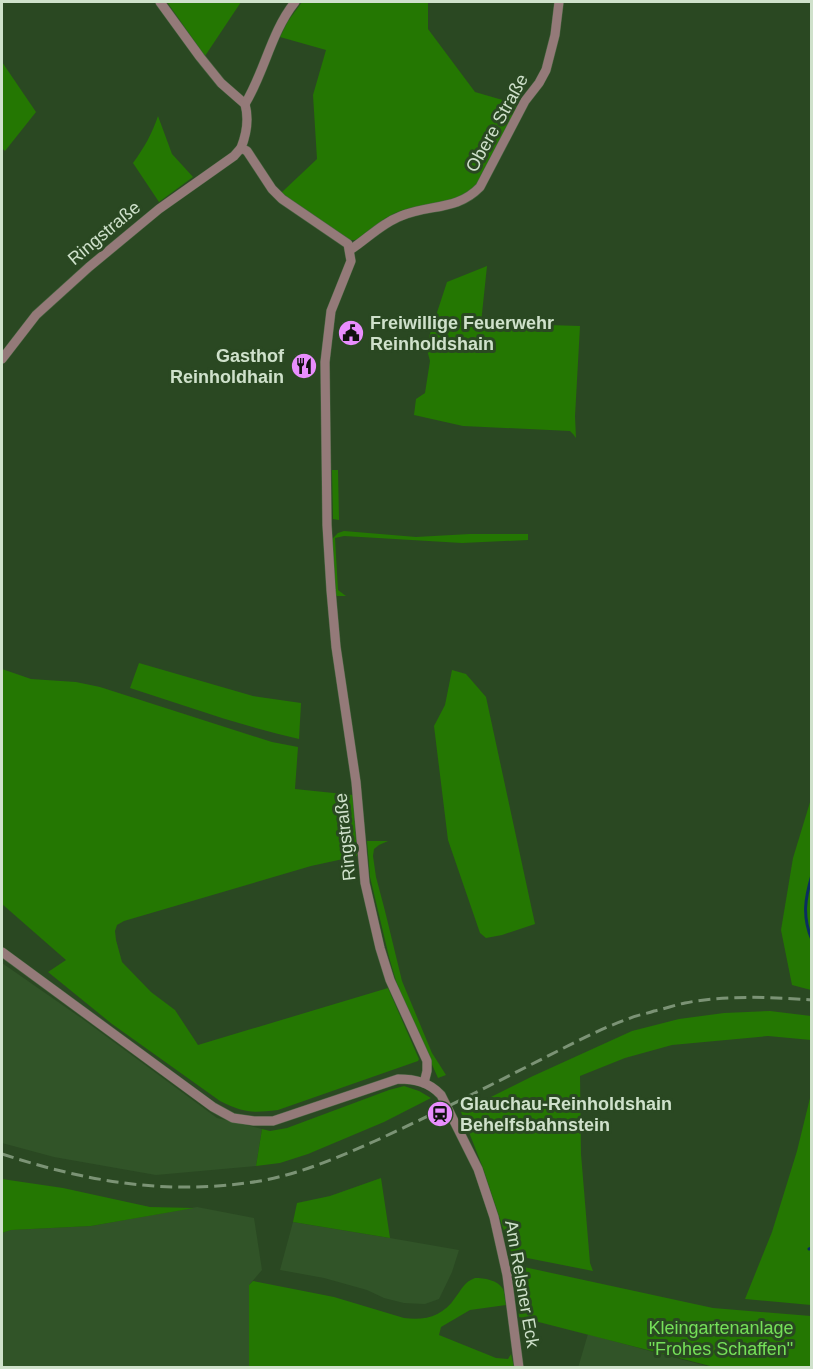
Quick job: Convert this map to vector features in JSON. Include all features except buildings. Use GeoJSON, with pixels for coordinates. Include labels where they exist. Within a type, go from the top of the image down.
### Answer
{"type":"FeatureCollection","features":[{"type":"Feature","properties":{"kind":"street"},"geometry":{"type":"LineString","coordinates":[[160,2],[221,83],[245,104],[247,129],[241,148],[247,151],[272,189],[348,244],[350,250]]}},
{"type":"Feature","properties":{"kind":"street"},"geometry":{"type":"LineString","coordinates":[[245,104],[255,88],[286,12],[295,2]]}},
{"type":"Feature","properties":{"kind":"street","name":"Obere Straße"},"geometry":{"type":"LineString","coordinates":[[350,250],[398,217],[460,202],[480,187],[525,101],[546,70],[555,35],[559,2]]}},
{"type":"Feature","properties":{"kind":"street","name":"Ringstraße"},"geometry":{"type":"LineString","coordinates":[[2,359],[36,315],[73,281],[159,209],[234,156],[241,148]]}},
{"type":"Feature","properties":{"kind":"street","name":"Ringstraße"},"geometry":{"type":"LineString","coordinates":[[350,250],[351,261],[331,311],[325,362],[327,525],[336,647],[356,782],[365,883],[390,980],[427,1061],[424,1083]]}},
{"type":"Feature","properties":{"kind":"street"},"geometry":{"type":"LineString","coordinates":[[2,952],[213,1107],[233,1118],[273,1121],[398,1079],[412,1079],[424,1083]]}},
{"type":"Feature","properties":{"kind":"street","name":"Am Relsner Eck"},"geometry":{"type":"LineString","coordinates":[[424,1083],[441,1095],[478,1169],[494,1217],[504,1259],[519,1368]]}},
{"type":"Feature","properties":{"kind":"shaded area"},"geometry":{"type":"Polygon","coordinates":[[[2,963],[217,1118],[262,1129],[256,1166],[156,1175],[54,1157],[2,1143],[2,963]]]}},
{"type":"Feature","properties":{"kind":"shaded area"},"geometry":{"type":"Polygon","coordinates":[[[197,1207],[254,1218],[262,1270],[249,1285],[249,1367],[2,1368],[2,1233],[11,1230],[91,1226],[197,1207]]]}},
{"type":"Feature","properties":{"kind":"shaded area"},"geometry":{"type":"Polygon","coordinates":[[[293,1222],[459,1250],[452,1272],[439,1299],[425,1304],[404,1303],[324,1278],[280,1270],[293,1222]]]}},
{"type":"Feature","properties":{"kind":"shaded area"},"geometry":{"type":"Polygon","coordinates":[[[588,1334],[646,1350],[714,1368],[578,1368],[588,1334]]]}},
{"type":"Feature","properties":{"kind":"green space"},"geometry":{"type":"Polygon","coordinates":[[[167,2],[241,2],[205,56],[167,2]]]}},
{"type":"Feature","properties":{"kind":"green space"},"geometry":{"type":"Polygon","coordinates":[[[302,2],[428,2],[428,29],[475,92],[506,101],[518,99],[514,113],[483,176],[475,187],[457,199],[395,213],[355,240],[350,240],[281,193],[317,159],[313,95],[326,50],[280,37],[302,2]]]}},
{"type":"Feature","properties":{"kind":"green space"},"geometry":{"type":"Polygon","coordinates":[[[2,62],[36,112],[5,151],[2,148],[2,62]]]}},
{"type":"Feature","properties":{"kind":"green space"},"geometry":{"type":"Polygon","coordinates":[[[158,116],[172,154],[193,177],[159,202],[133,163],[147,141],[158,116]]]}},
{"type":"Feature","properties":{"kind":"green space"},"geometry":{"type":"Polygon","coordinates":[[[487,266],[481,323],[580,326],[576,438],[570,431],[463,426],[414,415],[416,399],[425,393],[430,361],[426,346],[447,282],[487,266]]]}},
{"type":"Feature","properties":{"kind":"green space"},"geometry":{"type":"Polygon","coordinates":[[[332,470],[338,470],[339,520],[333,519],[332,470]]]}},
{"type":"Feature","properties":{"kind":"green space"},"geometry":{"type":"Polygon","coordinates":[[[344,531],[416,537],[528,534],[528,540],[462,543],[344,536],[335,538],[338,590],[346,596],[336,596],[332,539],[344,531]]]}},
{"type":"Feature","properties":{"kind":"green space"},"geometry":{"type":"Polygon","coordinates":[[[139,663],[253,696],[301,703],[299,739],[235,722],[130,688],[139,663]]]}},
{"type":"Feature","properties":{"kind":"green space"},"geometry":{"type":"Polygon","coordinates":[[[2,669],[31,679],[76,682],[100,687],[272,742],[298,747],[295,789],[353,795],[357,856],[311,866],[124,921],[117,925],[116,940],[122,962],[151,992],[175,1010],[198,1045],[388,988],[418,1061],[278,1110],[254,1112],[242,1110],[220,1101],[112,1024],[48,972],[66,960],[2,904],[2,669]]]}},
{"type":"Feature","properties":{"kind":"green space"},"geometry":{"type":"Polygon","coordinates":[[[452,670],[466,674],[486,697],[535,924],[486,938],[480,933],[448,840],[434,726],[445,705],[452,670]]]}},
{"type":"Feature","properties":{"kind":"green space"},"geometry":{"type":"Polygon","coordinates":[[[811,799],[812,990],[792,985],[781,930],[793,858],[811,799]]]}},
{"type":"Feature","properties":{"kind":"green space"},"geometry":{"type":"Polygon","coordinates":[[[367,841],[388,841],[374,849],[376,877],[402,981],[432,1053],[446,1075],[438,1078],[396,981],[370,877],[367,841]]]}},
{"type":"Feature","properties":{"kind":"green space"},"geometry":{"type":"Polygon","coordinates":[[[770,1011],[811,1016],[811,1040],[768,1036],[672,1045],[625,1058],[580,1076],[581,1154],[590,1263],[593,1271],[512,1255],[483,1168],[461,1112],[632,1031],[679,1019],[724,1013],[770,1011]]]}},
{"type":"Feature","properties":{"kind":"green space"},"geometry":{"type":"Polygon","coordinates":[[[404,1086],[431,1098],[384,1122],[308,1154],[280,1163],[256,1166],[262,1129],[270,1131],[287,1128],[404,1086]]]}},
{"type":"Feature","properties":{"kind":"green space"},"geometry":{"type":"Polygon","coordinates":[[[811,1094],[811,1305],[745,1299],[772,1232],[797,1151],[811,1094]]]}},
{"type":"Feature","properties":{"kind":"green space"},"geometry":{"type":"Polygon","coordinates":[[[381,1178],[390,1238],[293,1222],[297,1203],[330,1196],[381,1178]]]}},
{"type":"Feature","properties":{"kind":"green space"},"geometry":{"type":"Polygon","coordinates":[[[2,1179],[63,1188],[150,1207],[194,1208],[91,1226],[11,1230],[2,1233],[2,1179]]]}},
{"type":"Feature","properties":{"kind":"green space","name":"Kleingartenanlage \"Frohes Schaffen\""},"geometry":{"type":"Polygon","coordinates":[[[524,1267],[713,1308],[811,1316],[811,1367],[714,1367],[519,1317],[514,1271],[524,1267]]]}},
{"type":"Feature","properties":{"kind":"green space"},"geometry":{"type":"Polygon","coordinates":[[[475,1278],[498,1283],[504,1291],[506,1305],[470,1310],[441,1327],[439,1335],[496,1358],[508,1359],[511,1354],[514,1367],[249,1367],[249,1285],[253,1281],[334,1297],[404,1318],[419,1319],[433,1316],[445,1309],[466,1284],[475,1278]]]}},
{"type":"Feature","properties":{"kind":"waterway"},"geometry":{"type":"LineString","coordinates":[[812,875],[806,908],[812,940]]}},
{"type":"Feature","properties":{"kind":"railway"},"geometry":{"type":"LineString","coordinates":[[2,1154],[66,1172],[129,1184],[193,1187],[260,1181],[304,1169],[361,1147],[635,1016],[685,1003],[716,999],[812,1000]]}},
{"type":"Feature","properties":{"kind":"place","name":"Freiwillige Feuerwehr Reinholdshain"},"geometry":{"type":"Point","coordinates":[351,333]}},
{"type":"Feature","properties":{"kind":"place","name":"Gasthof Reinholdhain"},"geometry":{"type":"Point","coordinates":[304,366]}},
{"type":"Feature","properties":{"kind":"place","name":"Glauchau-Reinholdshain Behelfsbahnstein"},"geometry":{"type":"Point","coordinates":[440,1114]}}]}
